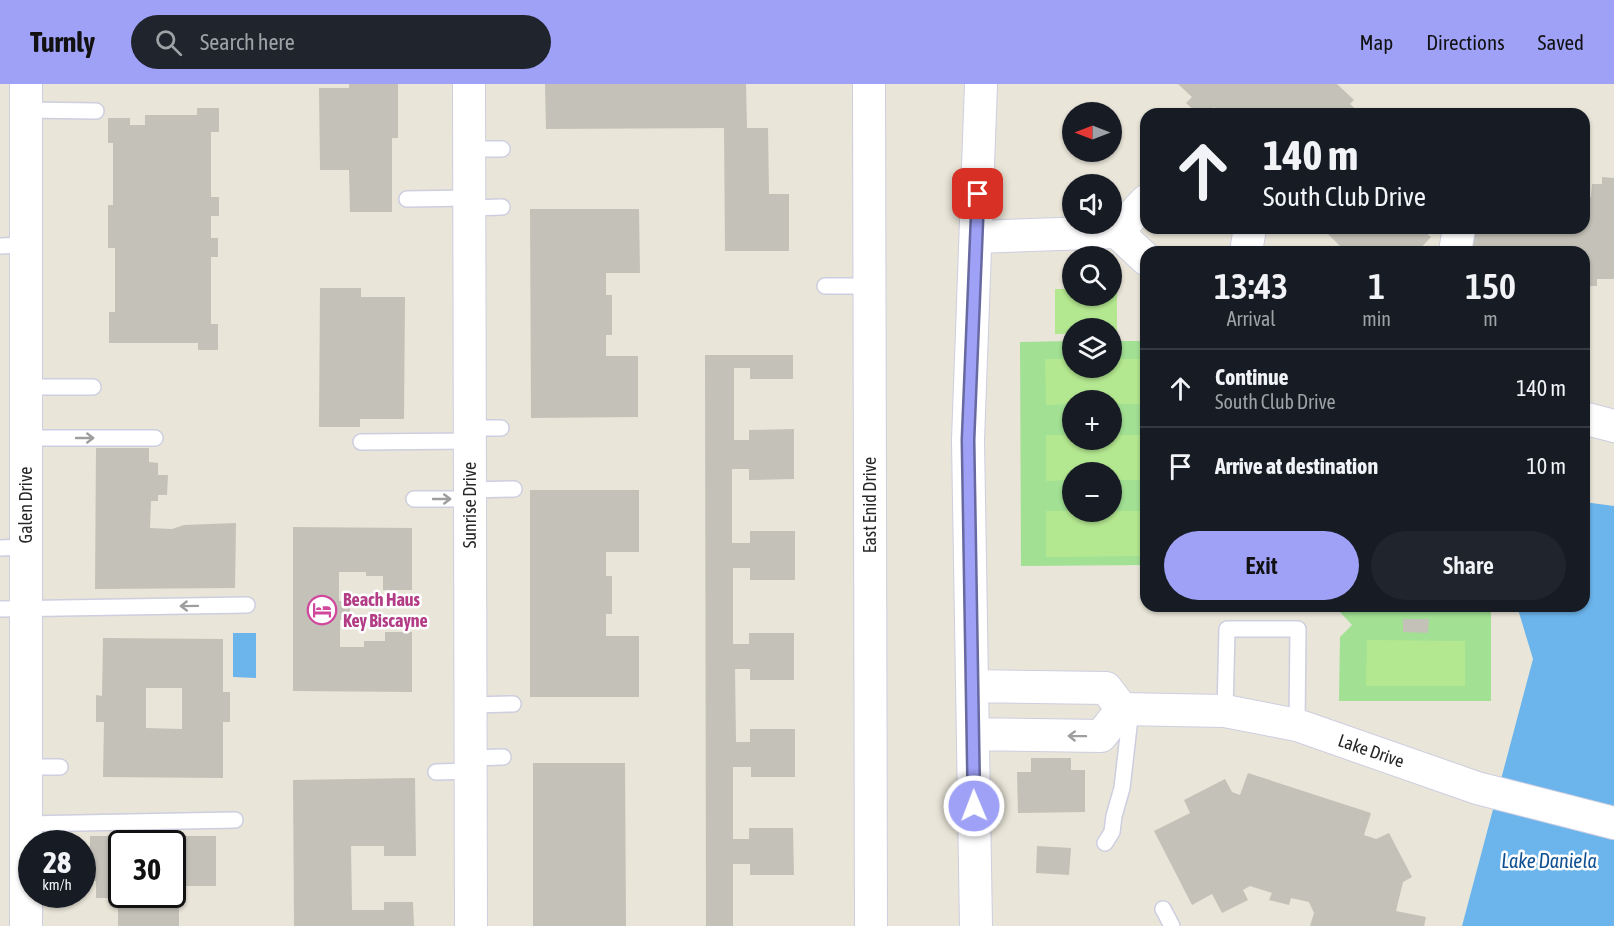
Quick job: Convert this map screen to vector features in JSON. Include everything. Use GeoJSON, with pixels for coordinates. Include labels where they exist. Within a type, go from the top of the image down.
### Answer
{"type":"FeatureCollection","features":[{"type":"Feature","properties":{"kind":"street","name":"Sunrise Drive"},"geometry":{"type":"LineString","coordinates":[[470,84],[471,926]]}},
{"type":"Feature","properties":{"kind":"street","name":"East Enid Drive"},"geometry":{"type":"LineString","coordinates":[[869,84],[871,926]]}},
{"type":"Feature","properties":{"kind":"street"},"geometry":{"type":"LineString","coordinates":[[976,926],[968,440],[981,84]]}},
{"type":"Feature","properties":{"kind":"street","name":"Galen Drive"},"geometry":{"type":"LineString","coordinates":[[26,97],[13,245],[26,387],[26,438],[13,547],[13,609],[26,768],[26,926]]}},
{"type":"Feature","properties":{"kind":"street"},"geometry":{"type":"LineString","coordinates":[[1122,227],[1140,207]]}},
{"type":"Feature","properties":{"kind":"street"},"geometry":{"type":"LineString","coordinates":[[976,237],[1062,234]]}},
{"type":"Feature","properties":{"kind":"street"},"geometry":{"type":"LineString","coordinates":[[1119,234],[1140,254]]}},
{"type":"Feature","properties":{"kind":"street"},"geometry":{"type":"LineString","coordinates":[[973,686],[1106,688],[1126,710],[1101,736],[973,734]]}},
{"type":"Feature","properties":{"kind":"street","name":"Lake Drive"},"geometry":{"type":"LineString","coordinates":[[1126,710],[1225,711],[1298,725],[1477,788],[1614,823]]}},
{"type":"Feature","properties":{"kind":"lane"},"geometry":{"type":"LineString","coordinates":[[26,97],[96,111]]}},
{"type":"Feature","properties":{"kind":"lane"},"geometry":{"type":"LineString","coordinates":[[470,149],[502,149]]}},
{"type":"Feature","properties":{"kind":"lane"},"geometry":{"type":"LineString","coordinates":[[407,199],[502,207]]}},
{"type":"Feature","properties":{"kind":"lane"},"geometry":{"type":"LineString","coordinates":[[825,286],[870,286]]}},
{"type":"Feature","properties":{"kind":"lane"},"geometry":{"type":"LineString","coordinates":[[26,387],[93,387]]}},
{"type":"Feature","properties":{"kind":"lane"},"geometry":{"type":"LineString","coordinates":[[361,442],[470,435],[501,428]]}},
{"type":"Feature","properties":{"kind":"lane"},"geometry":{"type":"LineString","coordinates":[[26,438],[155,438]]}},
{"type":"Feature","properties":{"kind":"lane"},"geometry":{"type":"LineString","coordinates":[[414,499],[514,489]]}},
{"type":"Feature","properties":{"kind":"lane"},"geometry":{"type":"LineString","coordinates":[[13,609],[248,605]]}},
{"type":"Feature","properties":{"kind":"lane"},"geometry":{"type":"LineString","coordinates":[[1225,711],[1227,629],[1298,629],[1298,725]]}},
{"type":"Feature","properties":{"kind":"lane"},"geometry":{"type":"LineString","coordinates":[[471,705],[513,704]]}},
{"type":"Feature","properties":{"kind":"lane"},"geometry":{"type":"LineString","coordinates":[[1105,843],[1112,832],[1122,788],[1126,710]]}},
{"type":"Feature","properties":{"kind":"lane"},"geometry":{"type":"LineString","coordinates":[[436,772],[503,758]]}},
{"type":"Feature","properties":{"kind":"lane"},"geometry":{"type":"LineString","coordinates":[[26,768],[60,768]]}},
{"type":"Feature","properties":{"kind":"lane"},"geometry":{"type":"LineString","coordinates":[[26,824],[236,820]]}},
{"type":"Feature","properties":{"kind":"lane"},"geometry":{"type":"LineString","coordinates":[[1163,909],[1172,926]]}},
{"type":"Feature","properties":{"kind":"green space"},"geometry":{"type":"Polygon","coordinates":[[[1055,289],[1062,289],[1062,306],[1117,306],[1117,318],[1062,318],[1062,334],[1055,334],[1055,289]]]}},
{"type":"Feature","properties":{"kind":"green space"},"geometry":{"type":"Polygon","coordinates":[[[1062,341],[1062,378],[1122,378],[1122,341],[1140,341],[1140,565],[1021,566],[1020,342],[1062,341]]]}},
{"type":"Feature","properties":{"kind":"green space"},"geometry":{"type":"Polygon","coordinates":[[[1045,359],[1062,359],[1062,378],[1122,378],[1122,359],[1140,359],[1140,404],[1122,404],[1122,390],[1062,390],[1062,404],[1046,405],[1045,359]]]}},
{"type":"Feature","properties":{"kind":"green space"},"geometry":{"type":"Polygon","coordinates":[[[1046,435],[1062,435],[1062,450],[1122,450],[1122,435],[1140,435],[1140,480],[1122,480],[1122,462],[1062,462],[1062,480],[1046,481],[1046,435]]]}},
{"type":"Feature","properties":{"kind":"green space"},"geometry":{"type":"Polygon","coordinates":[[[1046,511],[1062,511],[1062,522],[1122,522],[1122,511],[1140,511],[1140,556],[1046,557],[1046,511]]]}},
{"type":"Feature","properties":{"kind":"green space"},"geometry":{"type":"Polygon","coordinates":[[[1340,612],[1491,612],[1491,701],[1339,701],[1340,637],[1352,625],[1340,612]]]}},
{"type":"Feature","properties":{"kind":"green space"},"geometry":{"type":"Polygon","coordinates":[[[1367,640],[1465,641],[1465,686],[1366,686],[1367,640]]]}},
{"type":"Feature","properties":{"kind":"water","name":"Lake Daniela"},"geometry":{"type":"Polygon","coordinates":[[[1590,503],[1614,506],[1614,926],[1462,926],[1533,659],[1519,612],[1590,612],[1590,503]]]}},
{"type":"Feature","properties":{"kind":"water"},"geometry":{"type":"Polygon","coordinates":[[[233,633],[256,633],[256,678],[233,677],[233,633]]]}},
{"type":"Feature","properties":{"kind":"building"},"geometry":{"type":"Polygon","coordinates":[[[349,84],[398,84],[398,138],[392,138],[392,212],[350,212],[349,170],[320,170],[319,88],[349,88],[349,84]]]}},
{"type":"Feature","properties":{"kind":"building"},"geometry":{"type":"Polygon","coordinates":[[[545,84],[746,84],[747,128],[768,128],[769,194],[789,194],[789,251],[725,251],[724,128],[546,129],[545,84]]]}},
{"type":"Feature","properties":{"kind":"building"},"geometry":{"type":"Polygon","coordinates":[[[1178,84],[1337,84],[1354,100],[1350,104],[1354,108],[1191,108],[1186,103],[1192,97],[1178,84]]]}},
{"type":"Feature","properties":{"kind":"building"},"geometry":{"type":"Polygon","coordinates":[[[197,108],[219,108],[219,132],[211,132],[211,197],[219,197],[219,216],[211,216],[211,238],[218,238],[218,257],[211,257],[211,324],[218,324],[218,350],[198,350],[198,343],[109,343],[109,312],[115,312],[115,248],[108,248],[108,205],[113,205],[113,143],[108,143],[108,118],[130,118],[130,125],[145,125],[145,115],[197,115],[197,108]]]}},
{"type":"Feature","properties":{"kind":"building"},"geometry":{"type":"Polygon","coordinates":[[[1602,177],[1614,178],[1614,279],[1597,279],[1597,286],[1590,286],[1590,246],[1473,246],[1474,234],[1590,234],[1592,184],[1602,184],[1602,177]]]}},
{"type":"Feature","properties":{"kind":"building"},"geometry":{"type":"Polygon","coordinates":[[[530,209],[639,209],[640,273],[606,273],[606,295],[612,295],[612,335],[606,335],[606,356],[638,356],[638,417],[531,418],[530,209]]]}},
{"type":"Feature","properties":{"kind":"building"},"geometry":{"type":"Polygon","coordinates":[[[1328,234],[1427,234],[1431,237],[1423,246],[1340,246],[1328,234]]]}},
{"type":"Feature","properties":{"kind":"building"},"geometry":{"type":"Polygon","coordinates":[[[320,288],[361,288],[361,297],[405,297],[404,419],[360,419],[360,427],[319,427],[320,288]]]}},
{"type":"Feature","properties":{"kind":"building"},"geometry":{"type":"Polygon","coordinates":[[[705,355],[793,355],[793,379],[750,379],[750,368],[734,368],[734,440],[749,440],[749,430],[794,429],[794,479],[749,480],[749,469],[732,469],[732,543],[750,543],[750,531],[795,531],[795,580],[750,580],[750,568],[733,568],[733,644],[749,644],[749,633],[794,633],[794,680],[750,680],[750,669],[735,669],[736,742],[750,742],[750,729],[795,729],[795,777],[751,777],[751,767],[733,767],[733,839],[749,839],[749,828],[793,828],[794,875],[750,875],[750,864],[733,864],[733,926],[706,926],[705,355]]]}},
{"type":"Feature","properties":{"kind":"building"},"geometry":{"type":"Polygon","coordinates":[[[96,448],[149,448],[149,462],[158,463],[158,475],[168,475],[167,495],[158,495],[158,501],[151,501],[150,528],[172,529],[184,525],[236,523],[235,588],[95,589],[96,448]]]}},
{"type":"Feature","properties":{"kind":"building"},"geometry":{"type":"Polygon","coordinates":[[[530,490],[639,490],[639,552],[606,552],[606,576],[612,576],[612,614],[606,614],[606,636],[639,636],[639,697],[530,697],[530,490]]]}},
{"type":"Feature","properties":{"kind":"building","name":"Beach Haus Key Biscayne"},"geometry":{"type":"Polygon","coordinates":[[[293,527],[412,528],[412,590],[383,590],[383,576],[366,576],[366,572],[339,572],[339,601],[350,601],[350,620],[340,620],[340,647],[364,647],[364,641],[385,641],[385,632],[412,632],[412,692],[293,691],[293,527]]]}},
{"type":"Feature","properties":{"kind":"building"},"geometry":{"type":"Polygon","coordinates":[[[1403,619],[1429,619],[1428,633],[1403,632],[1403,619]]]}},
{"type":"Feature","properties":{"kind":"building"},"geometry":{"type":"Polygon","coordinates":[[[103,638],[223,639],[223,692],[230,692],[230,722],[223,722],[223,778],[103,777],[104,722],[96,722],[96,695],[102,696],[103,638]],[[146,688],[146,728],[182,729],[182,688],[146,688]]]}},
{"type":"Feature","properties":{"kind":"building"},"geometry":{"type":"Polygon","coordinates":[[[1031,758],[1071,758],[1071,770],[1085,770],[1085,812],[1018,813],[1017,772],[1031,772],[1031,758]]]}},
{"type":"Feature","properties":{"kind":"building"},"geometry":{"type":"Polygon","coordinates":[[[533,763],[625,763],[626,926],[533,926],[533,763]]]}},
{"type":"Feature","properties":{"kind":"building"},"geometry":{"type":"Polygon","coordinates":[[[1248,773],[1371,813],[1364,835],[1376,839],[1389,833],[1412,877],[1403,882],[1396,911],[1426,917],[1424,926],[1310,926],[1314,913],[1309,902],[1291,898],[1289,905],[1269,900],[1272,893],[1250,886],[1243,890],[1248,900],[1222,913],[1212,894],[1192,905],[1154,831],[1190,813],[1184,800],[1225,779],[1232,792],[1240,795],[1248,773]]]}},
{"type":"Feature","properties":{"kind":"building"},"geometry":{"type":"Polygon","coordinates":[[[415,778],[416,856],[384,856],[384,846],[351,846],[352,910],[384,910],[384,902],[413,902],[414,926],[294,926],[293,780],[415,778]]]}},
{"type":"Feature","properties":{"kind":"building"},"geometry":{"type":"Polygon","coordinates":[[[96,836],[108,836],[108,898],[96,898],[96,836]]]}},
{"type":"Feature","properties":{"kind":"building"},"geometry":{"type":"Polygon","coordinates":[[[186,836],[216,836],[216,886],[186,886],[186,836]]]}},
{"type":"Feature","properties":{"kind":"building"},"geometry":{"type":"Polygon","coordinates":[[[1037,846],[1071,848],[1069,875],[1036,873],[1037,846]]]}},
{"type":"Feature","properties":{"kind":"building"},"geometry":{"type":"Polygon","coordinates":[[[118,908],[179,908],[179,926],[118,926],[118,908]]]}},
{"type":"Feature","properties":{"kind":"place","name":"Beach Haus Key Biscayne"},"geometry":{"type":"Point","coordinates":[322,610]}},
{"type":"Feature","properties":{"kind":"route"},"geometry":{"type":"LineString","coordinates":[[974,806],[968,440],[978,194]]}}]}
